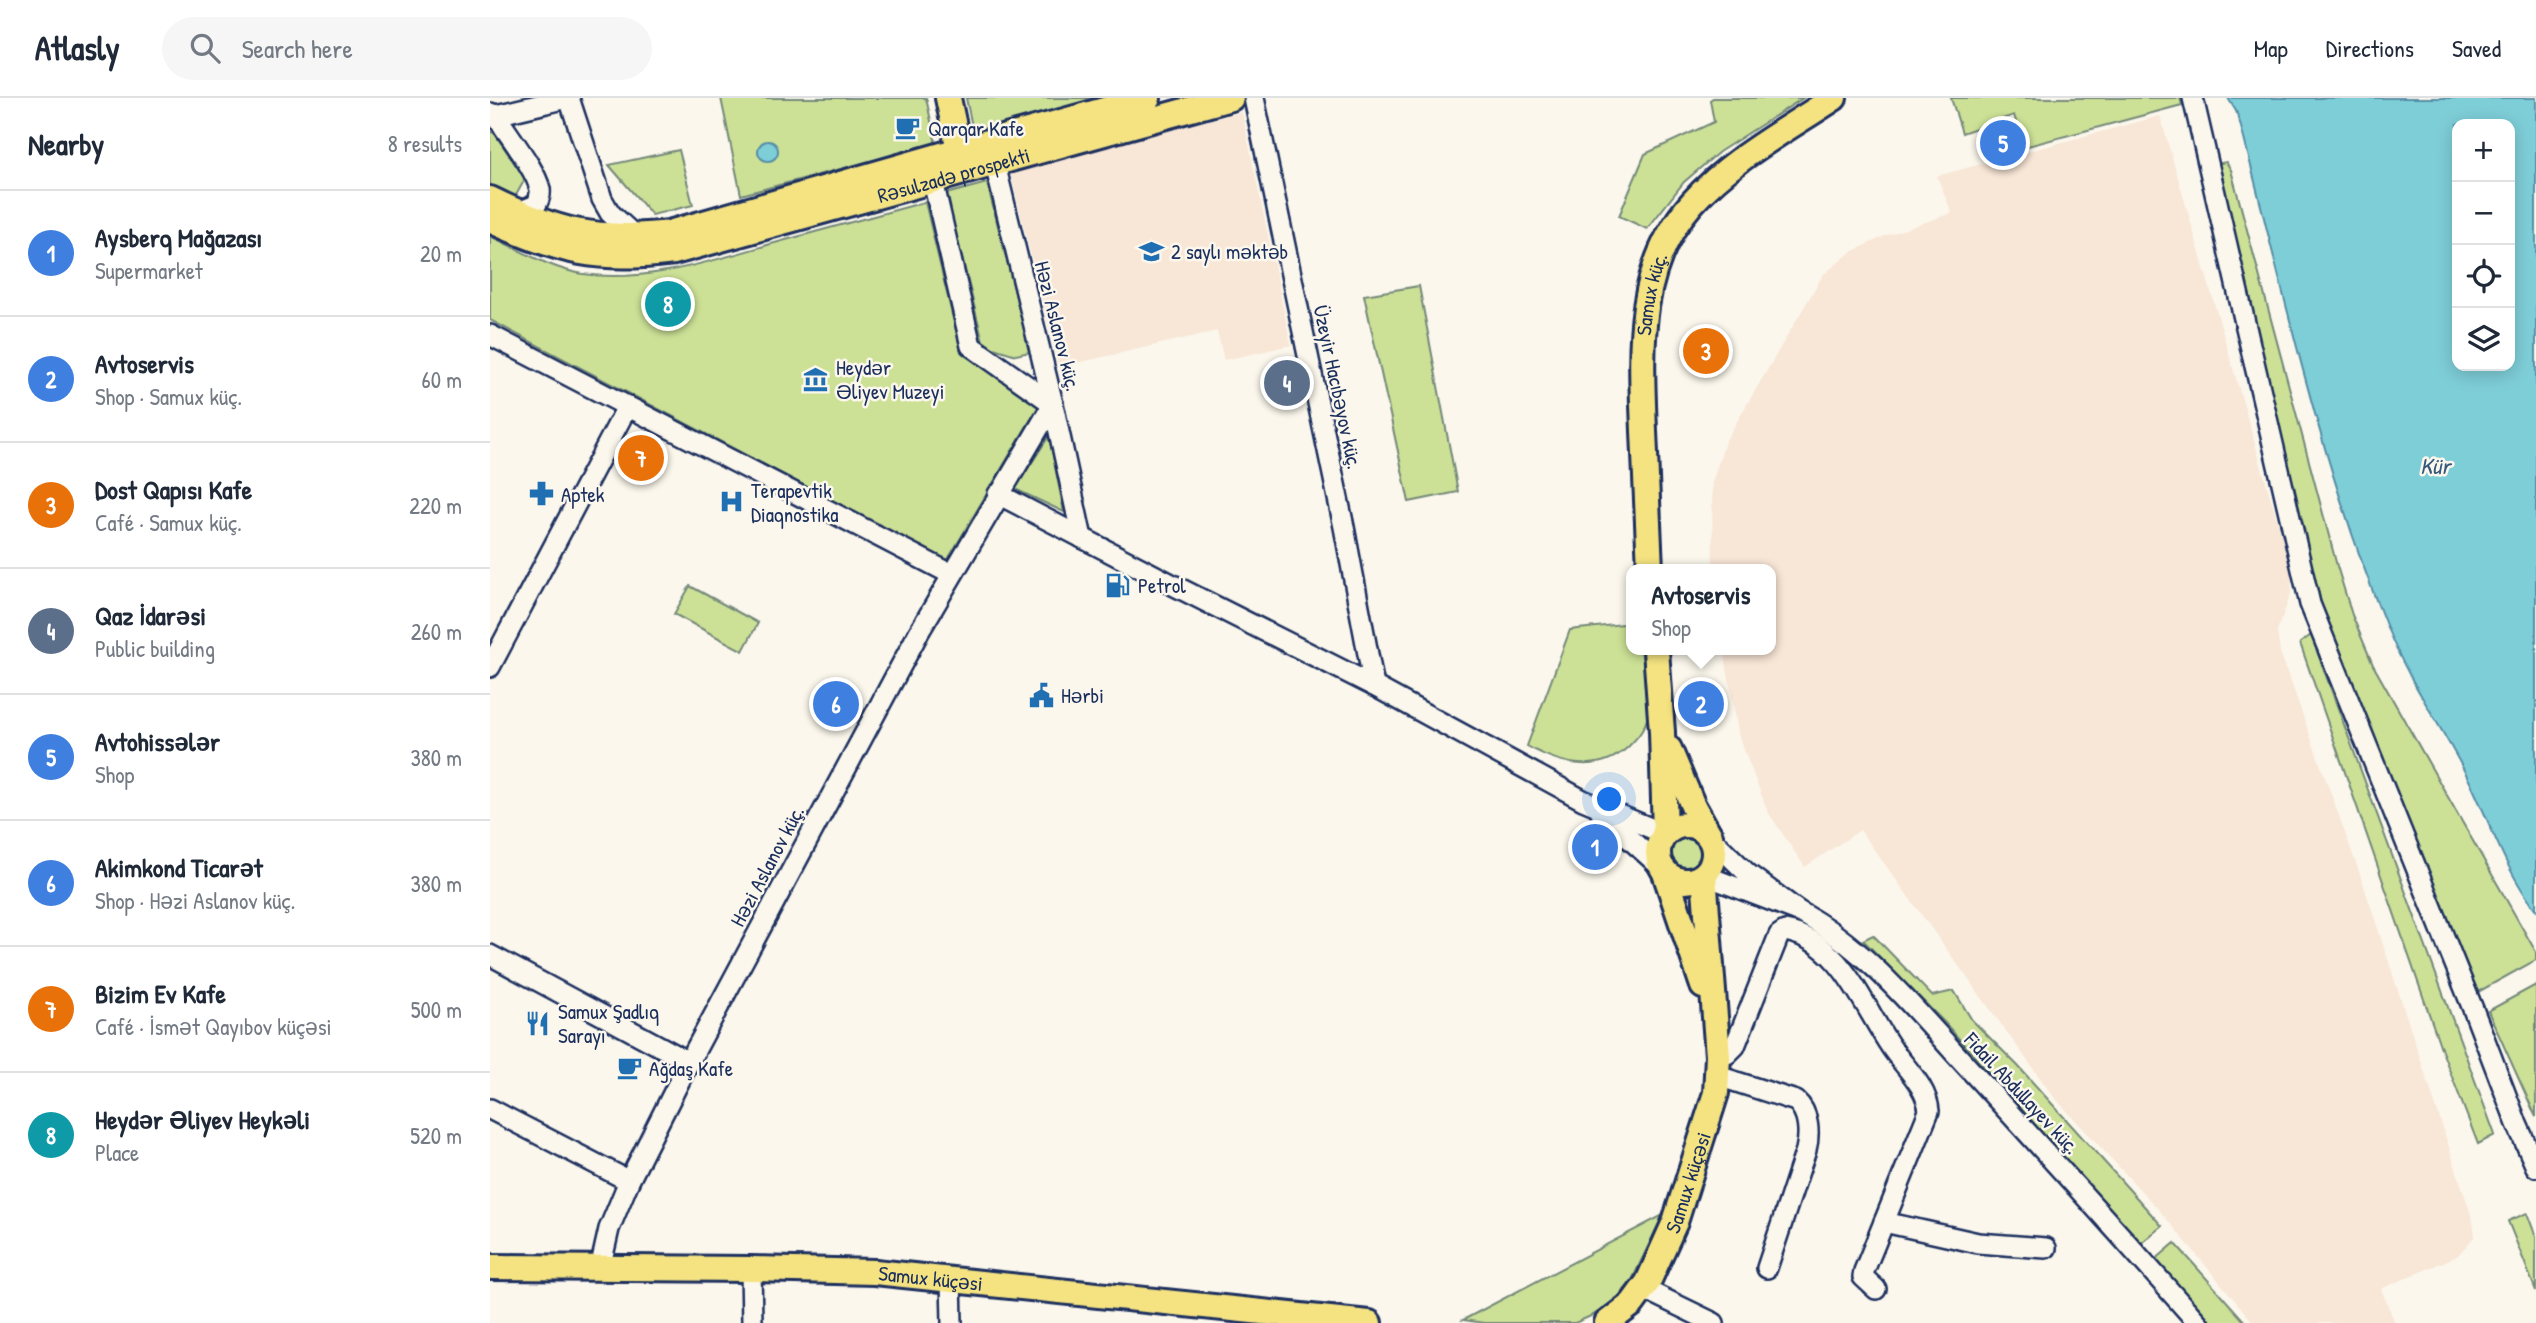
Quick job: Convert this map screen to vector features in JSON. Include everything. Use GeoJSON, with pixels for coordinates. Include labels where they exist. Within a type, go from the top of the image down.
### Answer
{"type":"FeatureCollection","features":[{"type":"Feature","properties":{"kind":"main road"},"geometry":{"type":"LineString","coordinates":[[948,98],[959,150]]}},
{"type":"Feature","properties":{"kind":"main road","name":"Rəsulzadə prospekti"},"geometry":{"type":"LineString","coordinates":[[672,243],[959,150],[1148,98]]}},
{"type":"Feature","properties":{"kind":"main road","name":"Rəsulzadə prospekti"},"geometry":{"type":"LineString","coordinates":[[672,243],[933,181],[1231,98]]}},
{"type":"Feature","properties":{"kind":"main road","name":"Samux küç."},"geometry":{"type":"LineString","coordinates":[[1650,564],[1642,333],[1651,276],[1680,219],[1713,183],[1732,167],[1834,98]]}},
{"type":"Feature","properties":{"kind":"main road"},"geometry":{"type":"LineString","coordinates":[[490,198],[544,223],[581,234],[636,237],[672,243]]}},
{"type":"Feature","properties":{"kind":"main road"},"geometry":{"type":"LineString","coordinates":[[490,220],[527,237],[582,254],[638,257],[672,243]]}},
{"type":"Feature","properties":{"kind":"main road"},"geometry":{"type":"LineString","coordinates":[[1656,655],[1665,834]]}},
{"type":"Feature","properties":{"kind":"main road"},"geometry":{"type":"LineString","coordinates":[[1662,732],[1715,853],[1704,875],[1696,880],[1678,880],[1664,870]]}},
{"type":"Feature","properties":{"kind":"main road"},"geometry":{"type":"LineString","coordinates":[[1710,837],[1697,826],[1689,824],[1672,828],[1661,840],[1658,856],[1715,1020]]}},
{"type":"Feature","properties":{"kind":"main road"},"geometry":{"type":"LineString","coordinates":[[1704,875],[1715,1020]]}},
{"type":"Feature","properties":{"kind":"main road","name":"Samux küçəsi"},"geometry":{"type":"LineString","coordinates":[[1607,1323],[1621,1314],[1644,1289],[1675,1222],[1713,1105],[1718,1066],[1715,1020]]}},
{"type":"Feature","properties":{"kind":"main road","name":"Samux küçəsi"},"geometry":{"type":"LineString","coordinates":[[490,1267],[875,1272],[1369,1323]]}},
{"type":"Feature","properties":{"kind":"street"},"geometry":{"type":"LineString","coordinates":[[518,212],[536,205],[540,190],[534,176],[493,114],[568,98],[601,199],[610,213],[636,237]]}},
{"type":"Feature","properties":{"kind":"street","name":"Üzeyir Hacıbəyov küç."},"geometry":{"type":"LineString","coordinates":[[1254,98],[1344,527],[1374,686]]}},
{"type":"Feature","properties":{"kind":"street"},"geometry":{"type":"LineString","coordinates":[[2193,98],[2310,604],[2536,1167]]}},
{"type":"Feature","properties":{"kind":"street"},"geometry":{"type":"LineString","coordinates":[[995,164],[959,150],[933,181],[971,346],[1053,404]]}},
{"type":"Feature","properties":{"kind":"street","name":"Həzi Aslanov küç."},"geometry":{"type":"LineString","coordinates":[[995,164],[1053,404],[1082,538]]}},
{"type":"Feature","properties":{"kind":"street"},"geometry":{"type":"LineString","coordinates":[[490,335],[951,574]]}},
{"type":"Feature","properties":{"kind":"street","name":"Həzi Aslanov küç."},"geometry":{"type":"LineString","coordinates":[[600,1269],[609,1229],[629,1181],[689,1062],[951,574],[1053,404]]}},
{"type":"Feature","properties":{"kind":"street"},"geometry":{"type":"LineString","coordinates":[[490,667],[627,407]]}},
{"type":"Feature","properties":{"kind":"street"},"geometry":{"type":"LineString","coordinates":[[999,494],[1374,686],[1583,800],[1665,834]]}},
{"type":"Feature","properties":{"kind":"street"},"geometry":{"type":"LineString","coordinates":[[1583,800],[1664,870]]}},
{"type":"Feature","properties":{"kind":"street"},"geometry":{"type":"LineString","coordinates":[[1710,837],[1748,874],[1798,911]]}},
{"type":"Feature","properties":{"kind":"street"},"geometry":{"type":"LineString","coordinates":[[1704,875],[1798,911]]}},
{"type":"Feature","properties":{"kind":"street","name":"Fidail Abdullayev küç."},"geometry":{"type":"LineString","coordinates":[[1798,911],[1831,931],[1877,969],[2198,1323]]}},
{"type":"Feature","properties":{"kind":"street"},"geometry":{"type":"LineString","coordinates":[[1767,1268],[1809,1137],[1802,1107],[1796,1101],[1718,1066],[1735,1046],[1779,934],[1785,931],[1796,933],[1818,947],[1843,968],[1891,1047],[1928,1098],[1929,1111],[1864,1271],[1863,1277],[1876,1289]]}},
{"type":"Feature","properties":{"kind":"street"},"geometry":{"type":"LineString","coordinates":[[490,955],[689,1062]]}},
{"type":"Feature","properties":{"kind":"street"},"geometry":{"type":"LineString","coordinates":[[490,1109],[629,1181]]}},
{"type":"Feature","properties":{"kind":"street"},"geometry":{"type":"LineString","coordinates":[[1884,1222],[1978,1243],[2046,1248]]}},
{"type":"Feature","properties":{"kind":"street"},"geometry":{"type":"LineString","coordinates":[[751,1269],[752,1323]]}},
{"type":"Feature","properties":{"kind":"street"},"geometry":{"type":"LineString","coordinates":[[951,1278],[952,1323]]}},
{"type":"Feature","properties":{"kind":"street"},"geometry":{"type":"LineString","coordinates":[[1644,1289],[1714,1323]]}},
{"type":"Feature","properties":{"kind":"shaded area","name":"2 saylı məktəb"},"geometry":{"type":"Polygon","coordinates":[[[1242,112],[1291,345],[1224,360],[1217,331],[1059,367],[1010,171],[1242,112]]]}},
{"type":"Feature","properties":{"kind":"shaded area"},"geometry":{"type":"Polygon","coordinates":[[[2160,116],[2292,572],[2291,593],[2277,631],[2280,652],[2363,883],[2473,1221],[2475,1236],[2457,1256],[2381,1289],[2395,1323],[2254,1323],[2160,1211],[2054,1097],[1860,830],[1805,867],[1768,812],[1739,737],[1725,655],[1776,655],[1776,564],[1713,564],[1712,483],[1725,442],[1823,275],[1850,253],[1885,236],[1952,213],[1937,176],[2160,116]]]}},
{"type":"Feature","properties":{"kind":"green space"},"geometry":{"type":"Polygon","coordinates":[[[721,98],[926,98],[936,144],[741,195],[721,98]]]}},
{"type":"Feature","properties":{"kind":"green space"},"geometry":{"type":"Polygon","coordinates":[[[966,98],[1114,98],[974,136],[966,98]]]}},
{"type":"Feature","properties":{"kind":"green space"},"geometry":{"type":"Polygon","coordinates":[[[1803,98],[1719,152],[1684,182],[1647,229],[1619,216],[1645,154],[1714,122],[1710,100],[1803,98]]]}},
{"type":"Feature","properties":{"kind":"green space"},"geometry":{"type":"Polygon","coordinates":[[[1951,98],[2180,98],[2182,105],[2024,147],[2014,115],[1962,133],[1951,98]]]}},
{"type":"Feature","properties":{"kind":"green space"},"geometry":{"type":"Polygon","coordinates":[[[490,131],[495,134],[525,179],[514,199],[490,187],[490,131]]]}},
{"type":"Feature","properties":{"kind":"green space"},"geometry":{"type":"Polygon","coordinates":[[[679,150],[693,205],[652,215],[609,165],[679,150]]]}},
{"type":"Feature","properties":{"kind":"green space"},"geometry":{"type":"Polygon","coordinates":[[[2226,162],[2231,170],[2352,615],[2373,665],[2536,952],[2536,960],[2478,992],[2327,627],[2216,164],[2226,162]]]}},
{"type":"Feature","properties":{"kind":"green space"},"geometry":{"type":"Polygon","coordinates":[[[987,183],[1030,352],[1016,355],[984,345],[946,194],[987,183]]]}},
{"type":"Feature","properties":{"kind":"green space"},"geometry":{"type":"Polygon","coordinates":[[[925,202],[961,352],[1038,407],[947,561],[490,320],[490,236],[571,272],[631,276],[702,263],[925,202]]]}},
{"type":"Feature","properties":{"kind":"green space"},"geometry":{"type":"Polygon","coordinates":[[[1419,286],[1458,492],[1409,502],[1364,295],[1419,286]]]}},
{"type":"Feature","properties":{"kind":"green space"},"geometry":{"type":"Polygon","coordinates":[[[1049,436],[1064,512],[1015,489],[1049,436]]]}},
{"type":"Feature","properties":{"kind":"green space"},"geometry":{"type":"Polygon","coordinates":[[[690,586],[758,623],[743,651],[674,614],[690,586]]]}},
{"type":"Feature","properties":{"kind":"green space"},"geometry":{"type":"Polygon","coordinates":[[[1626,624],[1626,655],[1642,655],[1647,683],[1649,708],[1643,729],[1628,747],[1616,756],[1591,764],[1565,762],[1527,746],[1570,630],[1626,624]]]}},
{"type":"Feature","properties":{"kind":"green space"},"geometry":{"type":"Polygon","coordinates":[[[2311,635],[2495,1135],[2478,1144],[2442,1051],[2300,643],[2311,635]]]}},
{"type":"Feature","properties":{"kind":"green space"},"geometry":{"type":"Polygon","coordinates":[[[1686,836],[1697,841],[1702,852],[1697,863],[1686,868],[1675,863],[1670,852],[1675,841],[1686,836]]]}},
{"type":"Feature","properties":{"kind":"green space"},"geometry":{"type":"Polygon","coordinates":[[[1873,935],[1932,996],[1954,991],[1972,1020],[2018,1066],[2162,1226],[2140,1244],[1945,1023],[1863,940],[1873,935]]]}},
{"type":"Feature","properties":{"kind":"green space"},"geometry":{"type":"Polygon","coordinates":[[[2536,985],[2536,1117],[2488,1011],[2536,985]]]}},
{"type":"Feature","properties":{"kind":"green space"},"geometry":{"type":"Polygon","coordinates":[[[2527,1213],[2536,1237],[2536,1291],[2508,1221],[2527,1213]]]}},
{"type":"Feature","properties":{"kind":"green space"},"geometry":{"type":"Polygon","coordinates":[[[1663,1215],[1631,1282],[1614,1302],[1593,1315],[1575,1323],[1484,1323],[1463,1320],[1663,1215]]]}},
{"type":"Feature","properties":{"kind":"green space"},"geometry":{"type":"Polygon","coordinates":[[[2175,1243],[2246,1323],[2212,1323],[2155,1260],[2175,1243]]]}},
{"type":"Feature","properties":{"kind":"water","name":"Kür"},"geometry":{"type":"Polygon","coordinates":[[[2228,98],[2536,98],[2536,910],[2516,880],[2468,778],[2396,649],[2364,568],[2305,379],[2240,123],[2228,98]]]}},
{"type":"Feature","properties":{"kind":"water"},"geometry":{"type":"Polygon","coordinates":[[[764,141],[772,141],[778,151],[772,161],[764,161],[758,155],[758,147],[764,141]]]}},
{"type":"Feature","properties":{"kind":"place","name":"Qarqar Kafe"},"geometry":{"type":"Point","coordinates":[908,128]}},
{"type":"Feature","properties":{"kind":"place","name":"Avtohissələr"},"geometry":{"type":"Point","coordinates":[2003,143]}},
{"type":"Feature","properties":{"kind":"place","name":"2 saylı məktəb"},"geometry":{"type":"Point","coordinates":[1151,251]}},
{"type":"Feature","properties":{"kind":"place","name":"Heydər Əliyev Heykəli"},"geometry":{"type":"Point","coordinates":[668,304]}},
{"type":"Feature","properties":{"kind":"place","name":"Dost Qapısı Kafe"},"geometry":{"type":"Point","coordinates":[1706,351]}},
{"type":"Feature","properties":{"kind":"place","name":"Heydər Əliyev Muzeyi"},"geometry":{"type":"Point","coordinates":[816,379]}},
{"type":"Feature","properties":{"kind":"place","name":"Qaz İdarəsi"},"geometry":{"type":"Point","coordinates":[1287,383]}},
{"type":"Feature","properties":{"kind":"place","name":"Bizim Ev Kafe"},"geometry":{"type":"Point","coordinates":[641,458]}},
{"type":"Feature","properties":{"kind":"place","name":"Aptek"},"geometry":{"type":"Point","coordinates":[541,494]}},
{"type":"Feature","properties":{"kind":"place","name":"Terapevtik Diaqnostika"},"geometry":{"type":"Point","coordinates":[731,502]}},
{"type":"Feature","properties":{"kind":"place","name":"Petrol"},"geometry":{"type":"Point","coordinates":[1118,585]}},
{"type":"Feature","properties":{"kind":"place","name":"Hərbi"},"geometry":{"type":"Point","coordinates":[1041,695]}},
{"type":"Feature","properties":{"kind":"place","name":"Akimkond Ticarət"},"geometry":{"type":"Point","coordinates":[836,704]}},
{"type":"Feature","properties":{"kind":"place","name":"Avtoservis"},"geometry":{"type":"Point","coordinates":[1701,704]}},
{"type":"Feature","properties":{"kind":"place","name":"Aysberq Mağazası"},"geometry":{"type":"Point","coordinates":[1595,847]}},
{"type":"Feature","properties":{"kind":"place","name":"Samux Şadlıq Sarayı"},"geometry":{"type":"Point","coordinates":[538,1023]}},
{"type":"Feature","properties":{"kind":"place","name":"Ağdaş Kafe"},"geometry":{"type":"Point","coordinates":[629,1068]}}]}
